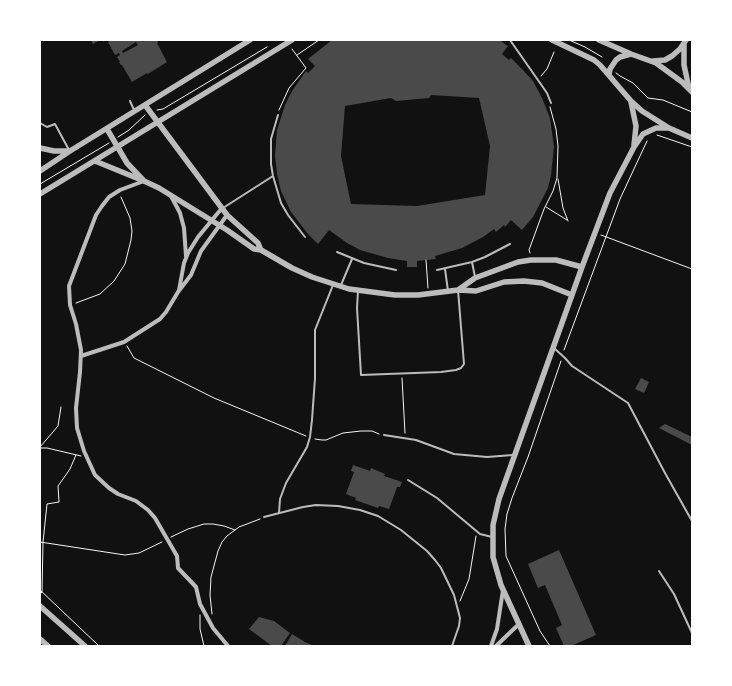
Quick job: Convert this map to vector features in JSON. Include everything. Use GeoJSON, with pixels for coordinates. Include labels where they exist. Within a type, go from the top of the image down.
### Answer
{"type":"FeatureCollection","features":[{"type":"Feature","properties":{"kind":"street"},"geometry":{"type":"LineString","coordinates":[[40,171],[250,40]]}},
{"type":"Feature","properties":{"kind":"street"},"geometry":{"type":"LineString","coordinates":[[552,40],[594,60],[631,101],[653,119],[669,128],[689,135],[692,138]]}},
{"type":"Feature","properties":{"kind":"street"},"geometry":{"type":"LineString","coordinates":[[599,40],[631,54],[653,61],[664,67],[690,90]]}},
{"type":"Feature","properties":{"kind":"street"},"geometry":{"type":"LineString","coordinates":[[40,194],[290,42]]}},
{"type":"Feature","properties":{"kind":"street"},"geometry":{"type":"LineString","coordinates":[[653,61],[665,60],[672,56],[685,42]]}},
{"type":"Feature","properties":{"kind":"street"},"geometry":{"type":"LineString","coordinates":[[685,42],[684,65],[690,90]]}},
{"type":"Feature","properties":{"kind":"street"},"geometry":{"type":"LineString","coordinates":[[609,75],[611,67],[616,60],[620,57],[631,54]]}},
{"type":"Feature","properties":{"kind":"street"},"geometry":{"type":"LineString","coordinates":[[631,101],[636,126],[634,147]]}},
{"type":"Feature","properties":{"kind":"street"},"geometry":{"type":"LineString","coordinates":[[145,105],[227,215],[258,243],[261,250]]}},
{"type":"Feature","properties":{"kind":"street"},"geometry":{"type":"LineString","coordinates":[[529,646],[503,590],[493,558],[492,537],[497,506],[514,455],[608,198],[634,147],[643,134],[651,130],[669,128]]}},
{"type":"Feature","properties":{"kind":"street"},"geometry":{"type":"LineString","coordinates":[[107,129],[130,168],[144,181]]}},
{"type":"Feature","properties":{"kind":"street"},"geometry":{"type":"LineString","coordinates":[[40,148],[54,151],[70,151]]}},
{"type":"Feature","properties":{"kind":"street"},"geometry":{"type":"LineString","coordinates":[[95,161],[160,188],[254,249],[261,250],[292,268],[312,277],[341,286],[395,295],[429,294],[458,290],[476,291],[504,282],[524,281],[542,283],[572,295]]}},
{"type":"Feature","properties":{"kind":"street"},"geometry":{"type":"LineString","coordinates":[[144,181],[118,191],[109,197],[96,215],[69,286],[70,305],[80,340],[80,380],[76,408],[77,428],[92,470],[102,484],[118,494],[136,501],[148,510],[162,529],[177,556],[178,568],[196,587],[200,604],[213,628],[228,646]]}},
{"type":"Feature","properties":{"kind":"street"},"geometry":{"type":"LineString","coordinates":[[171,196],[180,214],[184,228],[186,258]]}},
{"type":"Feature","properties":{"kind":"street"},"geometry":{"type":"LineString","coordinates":[[178,292],[186,258],[193,244],[222,208]]}},
{"type":"Feature","properties":{"kind":"street"},"geometry":{"type":"LineString","coordinates":[[80,356],[124,342],[160,319],[191,276],[198,256],[227,215]]}},
{"type":"Feature","properties":{"kind":"street"},"geometry":{"type":"LineString","coordinates":[[458,290],[475,278],[518,262],[538,259],[556,260],[582,267]]}},
{"type":"Feature","properties":{"kind":"street"},"geometry":{"type":"LineString","coordinates":[[491,646],[497,629],[503,590]]}},
{"type":"Feature","properties":{"kind":"street"},"geometry":{"type":"LineString","coordinates":[[40,606],[79,643],[85,646]]}},
{"type":"Feature","properties":{"kind":"street"},"geometry":{"type":"LineString","coordinates":[[496,646],[519,624]]}},
{"type":"Feature","properties":{"kind":"street"},"geometry":{"type":"LineString","coordinates":[[40,639],[48,646]]}},
{"type":"Feature","properties":{"kind":"lane"},"geometry":{"type":"LineString","coordinates":[[510,40],[547,92],[551,103]]}},
{"type":"Feature","properties":{"kind":"lane"},"geometry":{"type":"LineString","coordinates":[[130,101],[135,111]]}},
{"type":"Feature","properties":{"kind":"lane"},"geometry":{"type":"LineString","coordinates":[[278,115],[271,139],[271,164],[273,176],[281,203],[288,215],[305,237]]}},
{"type":"Feature","properties":{"kind":"lane"},"geometry":{"type":"LineString","coordinates":[[40,123],[47,127],[55,124],[70,151]]}},
{"type":"Feature","properties":{"kind":"lane"},"geometry":{"type":"LineString","coordinates":[[222,208],[273,176]]}},
{"type":"Feature","properties":{"kind":"lane"},"geometry":{"type":"LineString","coordinates":[[438,270],[472,262],[510,244]]}},
{"type":"Feature","properties":{"kind":"lane"},"geometry":{"type":"LineString","coordinates":[[337,252],[352,259],[378,267],[396,270]]}},
{"type":"Feature","properties":{"kind":"lane"},"geometry":{"type":"LineString","coordinates":[[341,286],[352,259]]}},
{"type":"Feature","properties":{"kind":"lane"},"geometry":{"type":"LineString","coordinates":[[472,262],[475,278]]}},
{"type":"Feature","properties":{"kind":"lane"},"geometry":{"type":"LineString","coordinates":[[445,269],[448,292]]}},
{"type":"Feature","properties":{"kind":"lane"},"geometry":{"type":"LineString","coordinates":[[280,513],[280,500],[286,483],[307,447],[310,437],[314,385],[315,330],[334,284]]}},
{"type":"Feature","properties":{"kind":"lane"},"geometry":{"type":"LineString","coordinates":[[358,290],[357,308],[361,375],[456,370],[464,364],[458,290]]}},
{"type":"Feature","properties":{"kind":"lane"},"geometry":{"type":"LineString","coordinates":[[553,348],[572,366],[628,403],[692,521]]}},
{"type":"Feature","properties":{"kind":"lane"},"geometry":{"type":"LineString","coordinates":[[384,435],[416,440],[454,454],[486,457],[514,455]]}},
{"type":"Feature","properties":{"kind":"lane"},"geometry":{"type":"LineString","coordinates":[[408,480],[437,498],[477,532],[492,537]]}},
{"type":"Feature","properties":{"kind":"lane"},"geometry":{"type":"LineString","coordinates":[[264,517],[310,506],[338,506],[360,510],[378,516],[401,530],[427,551],[435,560],[450,586],[460,618],[459,626],[452,646]]}},
{"type":"Feature","properties":{"kind":"lane"},"geometry":{"type":"LineString","coordinates":[[659,571],[674,594],[692,633]]}},
{"type":"Feature","properties":{"kind":"path"},"geometry":{"type":"LineString","coordinates":[[297,55],[319,40]]}},
{"type":"Feature","properties":{"kind":"path"},"geometry":{"type":"LineString","coordinates":[[569,40],[585,47],[603,59]]}},
{"type":"Feature","properties":{"kind":"path"},"geometry":{"type":"LineString","coordinates":[[278,115],[290,88],[306,68],[290,42]]}},
{"type":"Feature","properties":{"kind":"path"},"geometry":{"type":"LineString","coordinates":[[40,184],[114,141],[129,130],[142,116],[150,112],[163,109],[272,44]]}},
{"type":"Feature","properties":{"kind":"path"},"geometry":{"type":"LineString","coordinates":[[538,80],[547,69],[554,52]]}},
{"type":"Feature","properties":{"kind":"path"},"geometry":{"type":"LineString","coordinates":[[611,67],[620,76],[632,83],[648,98],[663,100],[686,108],[692,112]]}},
{"type":"Feature","properties":{"kind":"path"},"geometry":{"type":"LineString","coordinates":[[546,206],[568,221],[563,208],[557,178],[558,146],[556,129],[550,108],[551,103]]}},
{"type":"Feature","properties":{"kind":"path"},"geometry":{"type":"LineString","coordinates":[[654,135],[659,135],[692,147]]}},
{"type":"Feature","properties":{"kind":"path"},"geometry":{"type":"LineString","coordinates":[[550,646],[540,631],[506,556],[505,529],[507,514],[528,457],[562,355],[606,236],[620,200],[650,136]]}},
{"type":"Feature","properties":{"kind":"path"},"geometry":{"type":"LineString","coordinates":[[531,260],[529,250],[557,178]]}},
{"type":"Feature","properties":{"kind":"path"},"geometry":{"type":"LineString","coordinates":[[70,305],[100,294],[114,281],[125,264],[131,240],[131,224],[128,210],[118,191]]}},
{"type":"Feature","properties":{"kind":"path"},"geometry":{"type":"LineString","coordinates":[[595,232],[692,269]]}},
{"type":"Feature","properties":{"kind":"path"},"geometry":{"type":"LineString","coordinates":[[426,260],[429,294]]}},
{"type":"Feature","properties":{"kind":"path"},"geometry":{"type":"LineString","coordinates":[[124,342],[134,358],[214,398],[310,437],[322,440],[343,433],[361,431],[372,431],[384,435]]}},
{"type":"Feature","properties":{"kind":"path"},"geometry":{"type":"LineString","coordinates":[[402,373],[406,438]]}},
{"type":"Feature","properties":{"kind":"path"},"geometry":{"type":"LineString","coordinates":[[40,448],[58,426],[61,407]]}},
{"type":"Feature","properties":{"kind":"path"},"geometry":{"type":"LineString","coordinates":[[40,448],[47,448],[87,457]]}},
{"type":"Feature","properties":{"kind":"path"},"geometry":{"type":"LineString","coordinates":[[40,594],[42,592],[43,542],[48,504],[60,502],[58,486],[70,469],[76,455]]}},
{"type":"Feature","properties":{"kind":"path"},"geometry":{"type":"LineString","coordinates":[[212,613],[210,589],[213,568],[222,542],[235,530],[264,517]]}},
{"type":"Feature","properties":{"kind":"path"},"geometry":{"type":"LineString","coordinates":[[40,542],[125,555],[139,553],[188,529],[204,524],[224,526],[235,530]]}},
{"type":"Feature","properties":{"kind":"path"},"geometry":{"type":"LineString","coordinates":[[458,608],[469,578],[477,532]]}},
{"type":"Feature","properties":{"kind":"path"},"geometry":{"type":"LineString","coordinates":[[40,590],[99,646]]}},
{"type":"Feature","properties":{"kind":"path"},"geometry":{"type":"LineString","coordinates":[[200,604],[200,629],[204,646]]}},
{"type":"Feature","properties":{"kind":"building"},"geometry":{"type":"Polygon","coordinates":[[[91,40],[100,40],[93,44],[91,40]]]}},
{"type":"Feature","properties":{"kind":"building"},"geometry":{"type":"Polygon","coordinates":[[[112,40],[142,40],[143,42],[144,40],[157,40],[157,43],[167,62],[132,82],[119,62],[117,57],[120,55],[119,53],[115,55],[108,42],[112,40]],[[136,42],[122,51],[123,53],[138,45],[136,42]]]}},
{"type":"Feature","properties":{"kind":"building"},"geometry":{"type":"Polygon","coordinates":[[[332,40],[499,40],[508,46],[502,54],[509,60],[511,58],[533,81],[550,118],[554,147],[551,175],[548,188],[533,217],[522,230],[511,220],[505,227],[504,225],[496,232],[494,229],[483,237],[462,248],[435,256],[436,259],[417,261],[417,267],[407,267],[407,261],[388,258],[360,250],[329,230],[318,244],[291,212],[281,191],[275,156],[277,130],[285,105],[292,91],[306,71],[308,73],[315,66],[308,59],[332,40]],[[431,95],[429,98],[396,101],[391,98],[345,106],[341,156],[351,204],[417,206],[485,195],[490,146],[479,98],[431,95]]]}},
{"type":"Feature","properties":{"kind":"building"},"geometry":{"type":"Polygon","coordinates":[[[641,378],[649,382],[644,393],[635,389],[641,378]]]}},
{"type":"Feature","properties":{"kind":"building"},"geometry":{"type":"Polygon","coordinates":[[[665,424],[692,437],[692,445],[659,428],[665,424]]]}},
{"type":"Feature","properties":{"kind":"building"},"geometry":{"type":"Polygon","coordinates":[[[353,465],[370,471],[371,468],[385,474],[384,476],[402,482],[400,487],[397,487],[389,509],[379,506],[378,508],[355,500],[356,498],[346,494],[354,472],[351,471],[353,465]]]}},
{"type":"Feature","properties":{"kind":"building"},"geometry":{"type":"Polygon","coordinates":[[[559,550],[596,635],[571,646],[564,646],[556,628],[562,625],[545,585],[538,588],[528,564],[559,550]]]}},
{"type":"Feature","properties":{"kind":"building"},"geometry":{"type":"Polygon","coordinates":[[[259,617],[274,621],[290,633],[281,646],[272,646],[249,629],[259,617]]]}},
{"type":"Feature","properties":{"kind":"building"},"geometry":{"type":"Polygon","coordinates":[[[292,634],[305,642],[314,646],[285,646],[292,634]]]}}]}
